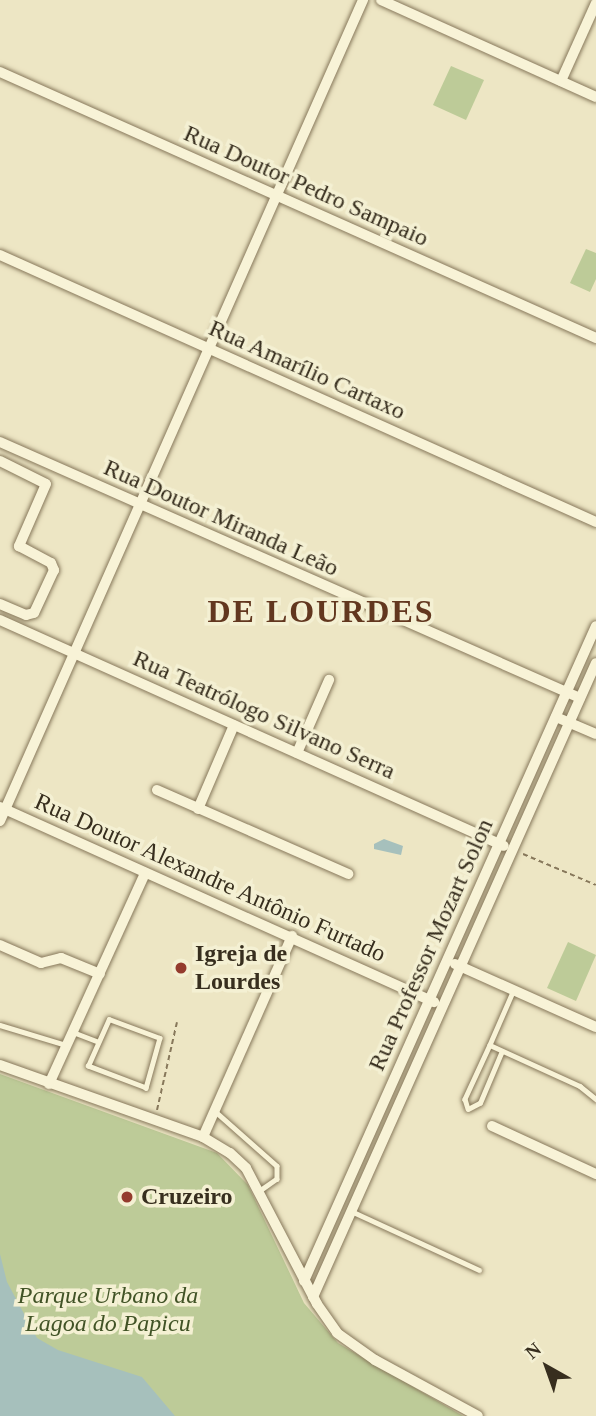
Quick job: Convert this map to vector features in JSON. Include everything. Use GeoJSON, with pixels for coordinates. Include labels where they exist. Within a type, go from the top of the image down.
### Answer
{"type":"FeatureCollection","features":[{"type":"Feature","properties":{"kind":"street"},"geometry":{"type":"LineString","coordinates":[[0,821],[3,808],[207,348],[278,197],[363,0]]}},
{"type":"Feature","properties":{"kind":"street"},"geometry":{"type":"LineString","coordinates":[[381,0],[596,97]]}},
{"type":"Feature","properties":{"kind":"street"},"geometry":{"type":"LineString","coordinates":[[561,81],[596,3]]}},
{"type":"Feature","properties":{"kind":"street","name":"Rua Doutor Pedro Sampaio"},"geometry":{"type":"LineString","coordinates":[[0,72],[596,338]]}},
{"type":"Feature","properties":{"kind":"street","name":"Rua Amarílio Cartaxo"},"geometry":{"type":"LineString","coordinates":[[0,255],[596,522]]}},
{"type":"Feature","properties":{"kind":"street","name":"Rua Doutor Miranda Leão"},"geometry":{"type":"LineString","coordinates":[[0,442],[580,698]]}},
{"type":"Feature","properties":{"kind":"street"},"geometry":{"type":"LineString","coordinates":[[0,461],[46,485],[19,546],[51,563],[54,570],[34,613],[26,615],[0,604]]}},
{"type":"Feature","properties":{"kind":"street","name":"Rua Teatrólogo Silvano Serra"},"geometry":{"type":"LineString","coordinates":[[0,620],[511,849]]}},
{"type":"Feature","properties":{"kind":"street","name":"Rua Professor Mozart Solon"},"geometry":{"type":"LineString","coordinates":[[304,1281],[449,961],[596,626]]}},
{"type":"Feature","properties":{"kind":"street","name":"Rua Professor Mozart Solon"},"geometry":{"type":"LineString","coordinates":[[313,1297],[596,663]]}},
{"type":"Feature","properties":{"kind":"street"},"geometry":{"type":"LineString","coordinates":[[297,752],[329,680]]}},
{"type":"Feature","properties":{"kind":"street"},"geometry":{"type":"LineString","coordinates":[[556,717],[596,734]]}},
{"type":"Feature","properties":{"kind":"street"},"geometry":{"type":"LineString","coordinates":[[198,809],[234,725]]}},
{"type":"Feature","properties":{"kind":"street"},"geometry":{"type":"LineString","coordinates":[[158,790],[348,874]]}},
{"type":"Feature","properties":{"kind":"street","name":"Rua Doutor Alexandre Antônio Furtado"},"geometry":{"type":"LineString","coordinates":[[3,808],[442,1005]]}},
{"type":"Feature","properties":{"kind":"street"},"geometry":{"type":"LineString","coordinates":[[49,1084],[145,873]]}},
{"type":"Feature","properties":{"kind":"street"},"geometry":{"type":"LineString","coordinates":[[203,1137],[292,936]]}},
{"type":"Feature","properties":{"kind":"street"},"geometry":{"type":"LineString","coordinates":[[0,945],[41,963],[61,958],[100,974]]}},
{"type":"Feature","properties":{"kind":"street"},"geometry":{"type":"LineString","coordinates":[[449,961],[596,1027]]}},
{"type":"Feature","properties":{"kind":"street"},"geometry":{"type":"LineString","coordinates":[[0,1065],[203,1137],[237,1158],[259,1192],[313,1297],[337,1333],[363,1353],[478,1416]]}},
{"type":"Feature","properties":{"kind":"street"},"geometry":{"type":"LineString","coordinates":[[492,1126],[596,1174]]}},
{"type":"Feature","properties":{"kind":"lane"},"geometry":{"type":"LineString","coordinates":[[502,1051],[478,1107],[468,1109],[465,1099],[514,991]]}},
{"type":"Feature","properties":{"kind":"lane"},"geometry":{"type":"LineString","coordinates":[[109,1019],[160,1038],[149,1086],[144,1088],[88,1066],[97,1041],[109,1019]]}},
{"type":"Feature","properties":{"kind":"lane"},"geometry":{"type":"LineString","coordinates":[[0,1025],[67,1045]]}},
{"type":"Feature","properties":{"kind":"lane"},"geometry":{"type":"LineString","coordinates":[[72,1032],[97,1041]]}},
{"type":"Feature","properties":{"kind":"lane"},"geometry":{"type":"LineString","coordinates":[[490,1045],[580,1086],[596,1099]]}},
{"type":"Feature","properties":{"kind":"lane"},"geometry":{"type":"LineString","coordinates":[[214,1111],[276,1166],[277,1180],[259,1192]]}},
{"type":"Feature","properties":{"kind":"lane"},"geometry":{"type":"LineString","coordinates":[[350,1210],[479,1270]]}},
{"type":"Feature","properties":{"kind":"path"},"geometry":{"type":"LineString","coordinates":[[511,849],[596,885]]}},
{"type":"Feature","properties":{"kind":"path"},"geometry":{"type":"LineString","coordinates":[[154,1121],[177,1022]]}},
{"type":"Feature","properties":{"kind":"green space"},"geometry":{"type":"Polygon","coordinates":[[[451,66],[484,80],[466,120],[433,105],[451,66]]]}},
{"type":"Feature","properties":{"kind":"green space"},"geometry":{"type":"Polygon","coordinates":[[[586,249],[596,253],[596,279],[590,292],[570,283],[586,249]]]}},
{"type":"Feature","properties":{"kind":"green space"},"geometry":{"type":"Polygon","coordinates":[[[568,942],[596,955],[576,1001],[547,988],[568,942]]]}},
{"type":"Feature","properties":{"kind":"green space","name":"Parque Urbano da Lagoa do Papicu"},"geometry":{"type":"Polygon","coordinates":[[[0,1074],[217,1153],[248,1185],[304,1303],[338,1343],[463,1416],[0,1416],[0,1074]]]}},
{"type":"Feature","properties":{"kind":"water"},"geometry":{"type":"Polygon","coordinates":[[[384,839],[403,846],[401,855],[374,849],[374,844],[384,839]]]}},
{"type":"Feature","properties":{"kind":"water"},"geometry":{"type":"Polygon","coordinates":[[[0,1254],[7,1282],[37,1338],[58,1350],[142,1377],[175,1416],[0,1416],[0,1254]]]}},
{"type":"Feature","properties":{"kind":"place","name":"Igreja de Lourdes"},"geometry":{"type":"Point","coordinates":[181,968]}},
{"type":"Feature","properties":{"kind":"place","name":"Cruzeiro"},"geometry":{"type":"Point","coordinates":[127,1197]}},
{"type":"Feature","properties":{"kind":"district","name":"DE LOURDES"},"geometry":{"type":"Point","coordinates":[321,611]}}]}
